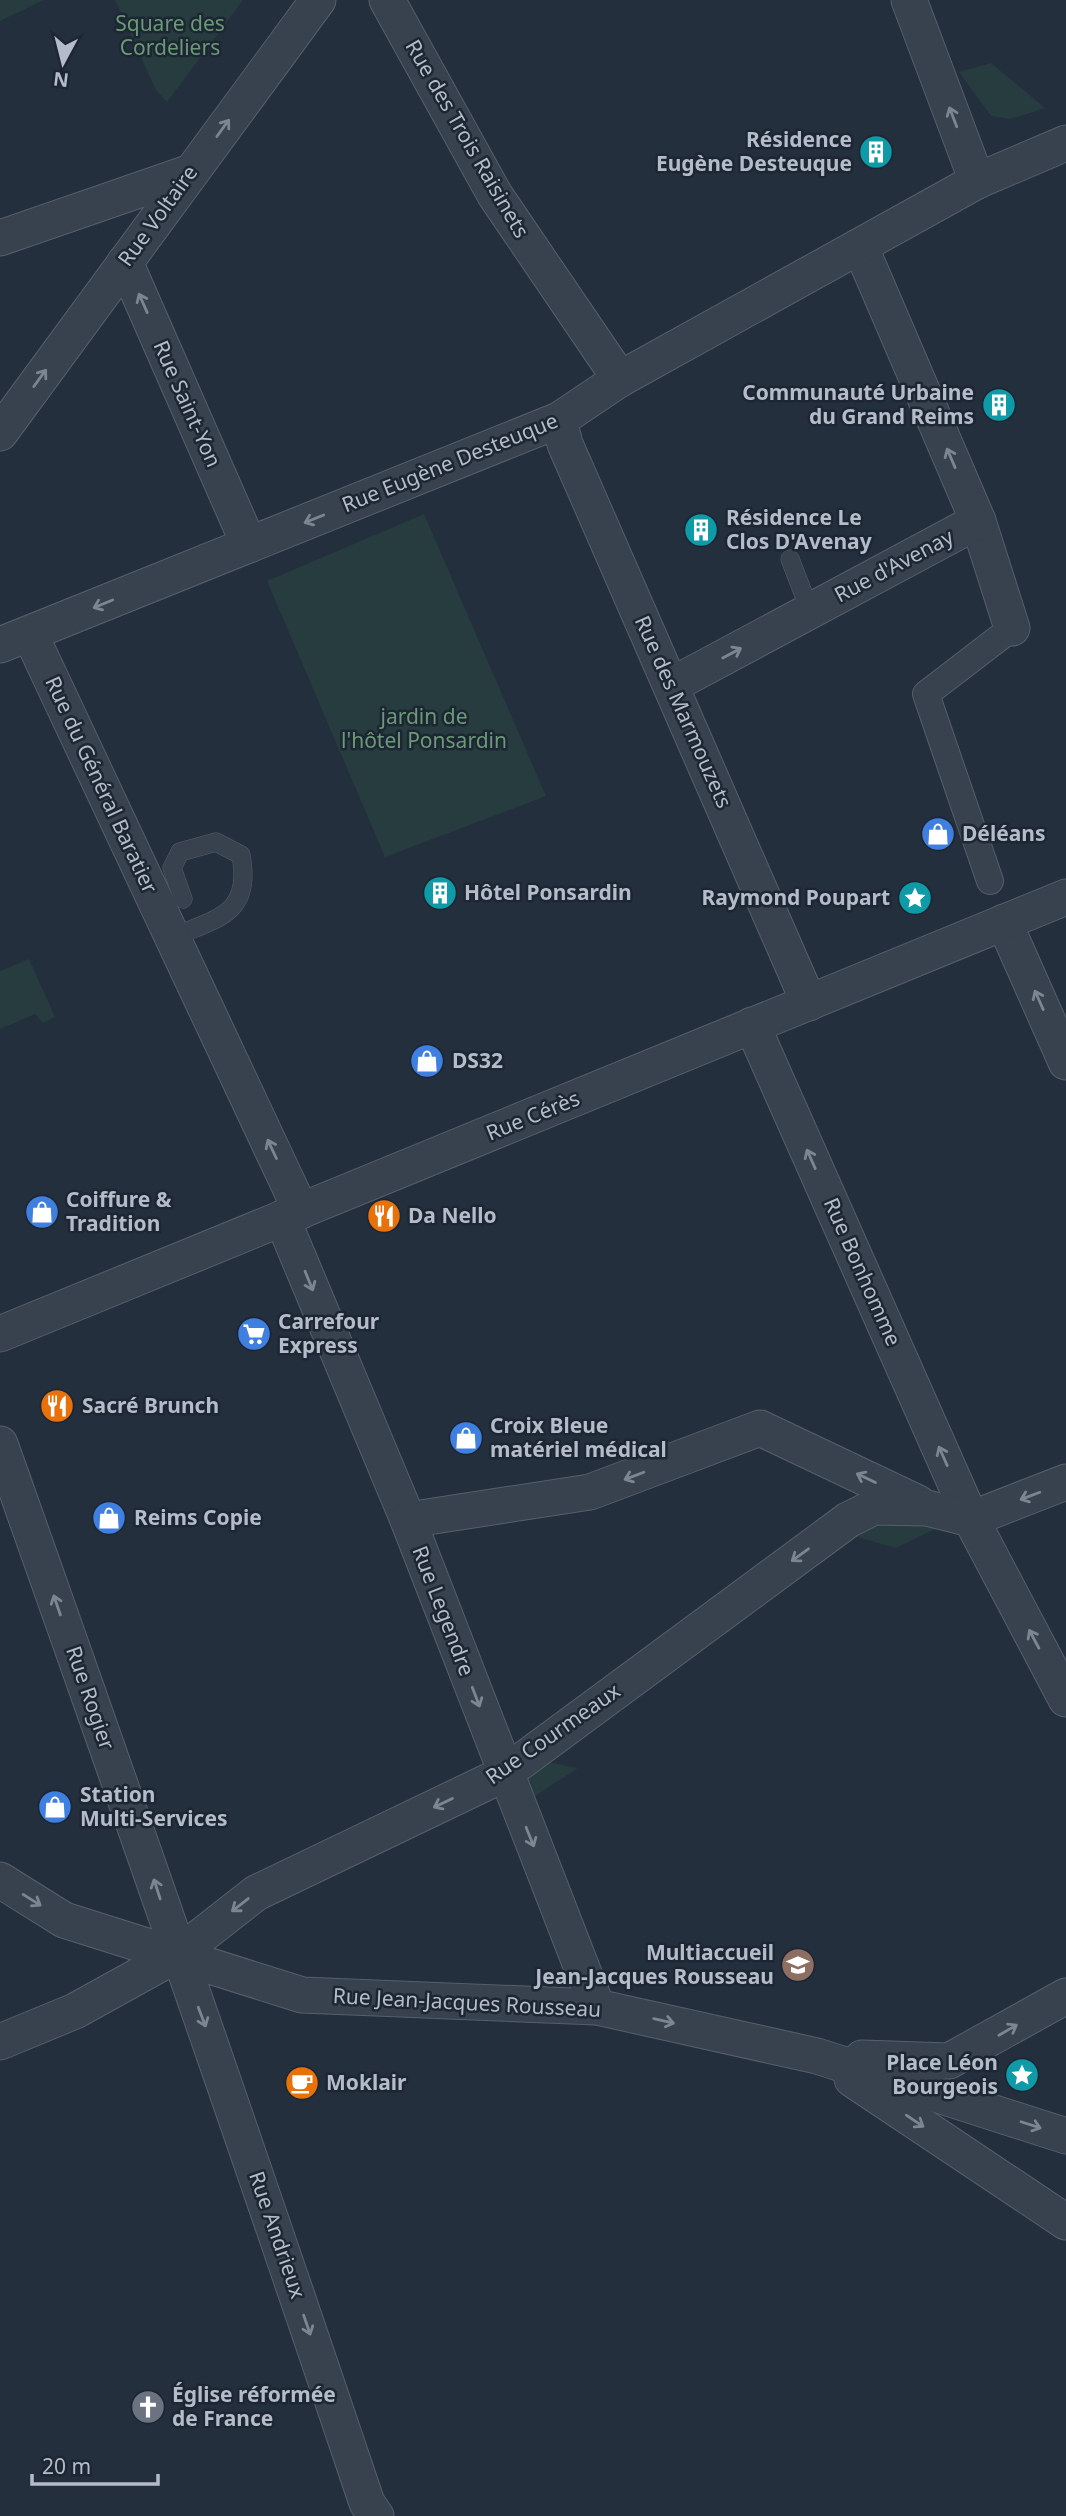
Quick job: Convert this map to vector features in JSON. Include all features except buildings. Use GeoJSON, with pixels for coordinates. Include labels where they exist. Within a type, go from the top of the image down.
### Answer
{"type":"FeatureCollection","features":[{"type":"Feature","properties":{"kind":"street","name":"Rue Voltaire"},"geometry":{"type":"LineString","coordinates":[[0,433],[318,0]]}},
{"type":"Feature","properties":{"kind":"street","name":"Rue des Trois Raisinets"},"geometry":{"type":"LineString","coordinates":[[387,0],[495,195],[620,380]]}},
{"type":"Feature","properties":{"kind":"street"},"geometry":{"type":"LineString","coordinates":[[909,0],[977,181]]}},
{"type":"Feature","properties":{"kind":"street","name":"Rue Eugène Desteuque"},"geometry":{"type":"LineString","coordinates":[[15,639],[559,420],[620,380],[977,181],[1066,143]]}},
{"type":"Feature","properties":{"kind":"street"},"geometry":{"type":"LineString","coordinates":[[0,238],[191,172]]}},
{"type":"Feature","properties":{"kind":"street"},"geometry":{"type":"LineString","coordinates":[[860,246],[978,521],[1012,628],[926,694],[990,881]]}},
{"type":"Feature","properties":{"kind":"street","name":"Rue Saint-Yon"},"geometry":{"type":"LineString","coordinates":[[125,262],[249,545]]}},
{"type":"Feature","properties":{"kind":"street","name":"Rue des Marmouzets"},"geometry":{"type":"LineString","coordinates":[[559,420],[565,444],[809,1003]]}},
{"type":"Feature","properties":{"kind":"street","name":"Rue d'Avenay"},"geometry":{"type":"LineString","coordinates":[[671,685],[978,521]]}},
{"type":"Feature","properties":{"kind":"street","name":"Rue du Général Baratier"},"geometry":{"type":"LineString","coordinates":[[15,639],[173,937],[292,1214]]}},
{"type":"Feature","properties":{"kind":"street","name":"Rue Cérès"},"geometry":{"type":"LineString","coordinates":[[0,1334],[1066,897]]}},
{"type":"Feature","properties":{"kind":"street"},"geometry":{"type":"LineString","coordinates":[[1004,922],[1066,1062]]}},
{"type":"Feature","properties":{"kind":"street","name":"Rue Bonhomme"},"geometry":{"type":"LineString","coordinates":[[752,1025],[971,1519],[1066,1699]]}},
{"type":"Feature","properties":{"kind":"street","name":"Rue Legendre"},"geometry":{"type":"LineString","coordinates":[[292,1214],[504,1774],[597,2007]]}},
{"type":"Feature","properties":{"kind":"street"},"geometry":{"type":"LineString","coordinates":[[408,1520],[590,1492],[760,1428],[927,1508]]}},
{"type":"Feature","properties":{"kind":"street","name":"Rue Rogier"},"geometry":{"type":"LineString","coordinates":[[0,1444],[177,1954]]}},
{"type":"Feature","properties":{"kind":"street"},"geometry":{"type":"LineString","coordinates":[[971,1519],[1066,1482]]}},
{"type":"Feature","properties":{"kind":"street","name":"Rue Courmeaux"},"geometry":{"type":"LineString","coordinates":[[0,2042],[75,2011],[177,1954],[256,1893],[504,1774],[848,1520],[874,1507],[927,1508],[971,1519]]}},
{"type":"Feature","properties":{"kind":"street","name":"Rue Jean-Jacques Rousseau"},"geometry":{"type":"LineString","coordinates":[[0,1880],[64,1920],[302,1994],[597,2007],[817,2056],[1066,2136]]}},
{"type":"Feature","properties":{"kind":"street","name":"Rue Andrieux"},"geometry":{"type":"LineString","coordinates":[[177,1954],[217,2058],[368,2503],[376,2516]]}},
{"type":"Feature","properties":{"kind":"street"},"geometry":{"type":"LineString","coordinates":[[817,2056],[949,2061],[1066,1996]]}},
{"type":"Feature","properties":{"kind":"street"},"geometry":{"type":"LineString","coordinates":[[817,2056],[1066,2222]]}},
{"type":"Feature","properties":{"kind":"lane","name":"Rue d'Avenay"},"geometry":{"type":"LineString","coordinates":[[790,559],[810,611]]}},
{"type":"Feature","properties":{"kind":"lane","name":"Rue du Général Baratier"},"geometry":{"type":"LineString","coordinates":[[173,937],[212,923],[234,908],[246,880],[241,855],[216,842],[180,852],[172,868],[183,900]]}},
{"type":"Feature","properties":{"kind":"green space"},"geometry":{"type":"Polygon","coordinates":[[[0,0],[44,0],[0,21],[0,0]]]}},
{"type":"Feature","properties":{"kind":"green space","name":"Square des Cordeliers"},"geometry":{"type":"Polygon","coordinates":[[[115,0],[243,0],[167,102],[156,90],[115,0]]]}},
{"type":"Feature","properties":{"kind":"green space"},"geometry":{"type":"Polygon","coordinates":[[[991,63],[1045,108],[1011,119],[991,116],[959,72],[991,63]]]}},
{"type":"Feature","properties":{"kind":"green space","name":"jardin de l'hôtel Ponsardin"},"geometry":{"type":"Polygon","coordinates":[[[424,514],[546,796],[385,857],[267,581],[424,514]]]}},
{"type":"Feature","properties":{"kind":"green space"},"geometry":{"type":"Polygon","coordinates":[[[29,959],[55,1017],[43,1023],[35,1014],[0,1029],[0,971],[29,959]]]}},
{"type":"Feature","properties":{"kind":"green space"},"geometry":{"type":"Polygon","coordinates":[[[888,1516],[937,1528],[896,1548],[850,1535],[888,1516]]]}},
{"type":"Feature","properties":{"kind":"green space"},"geometry":{"type":"Polygon","coordinates":[[[532,1759],[578,1768],[535,1796],[522,1767],[532,1759]]]}},
{"type":"Feature","properties":{"kind":"place","name":"Résidence Eugène Desteuque"},"geometry":{"type":"Point","coordinates":[876,152]}},
{"type":"Feature","properties":{"kind":"place","name":"Communauté Urbaine du Grand Reims"},"geometry":{"type":"Point","coordinates":[999,405]}},
{"type":"Feature","properties":{"kind":"place","name":"Résidence Le Clos D'Avenay"},"geometry":{"type":"Point","coordinates":[701,530]}},
{"type":"Feature","properties":{"kind":"place","name":"Déléans"},"geometry":{"type":"Point","coordinates":[938,834]}},
{"type":"Feature","properties":{"kind":"place","name":"Hôtel Ponsardin"},"geometry":{"type":"Point","coordinates":[440,893]}},
{"type":"Feature","properties":{"kind":"place","name":"Raymond Poupart"},"geometry":{"type":"Point","coordinates":[915,898]}},
{"type":"Feature","properties":{"kind":"place","name":"DS32"},"geometry":{"type":"Point","coordinates":[427,1061]}},
{"type":"Feature","properties":{"kind":"place","name":"Coiffure & Tradition"},"geometry":{"type":"Point","coordinates":[42,1212]}},
{"type":"Feature","properties":{"kind":"place","name":"Da Nello"},"geometry":{"type":"Point","coordinates":[384,1216]}},
{"type":"Feature","properties":{"kind":"place","name":"Carrefour Express"},"geometry":{"type":"Point","coordinates":[254,1334]}},
{"type":"Feature","properties":{"kind":"place","name":"Sacré Brunch"},"geometry":{"type":"Point","coordinates":[57,1406]}},
{"type":"Feature","properties":{"kind":"place","name":"Croix Bleue matériel médical"},"geometry":{"type":"Point","coordinates":[466,1438]}},
{"type":"Feature","properties":{"kind":"place","name":"Reims Copie"},"geometry":{"type":"Point","coordinates":[109,1518]}},
{"type":"Feature","properties":{"kind":"place","name":"Station Multi-Services"},"geometry":{"type":"Point","coordinates":[55,1807]}},
{"type":"Feature","properties":{"kind":"place","name":"Multiaccueil Jean-Jacques Rousseau"},"geometry":{"type":"Point","coordinates":[798,1965]}},
{"type":"Feature","properties":{"kind":"place","name":"Place Léon Bourgeois"},"geometry":{"type":"Point","coordinates":[1022,2075]}},
{"type":"Feature","properties":{"kind":"place","name":"Moklair"},"geometry":{"type":"Point","coordinates":[302,2083]}},
{"type":"Feature","properties":{"kind":"place","name":"Église réformée de France"},"geometry":{"type":"Point","coordinates":[148,2407]}}]}
